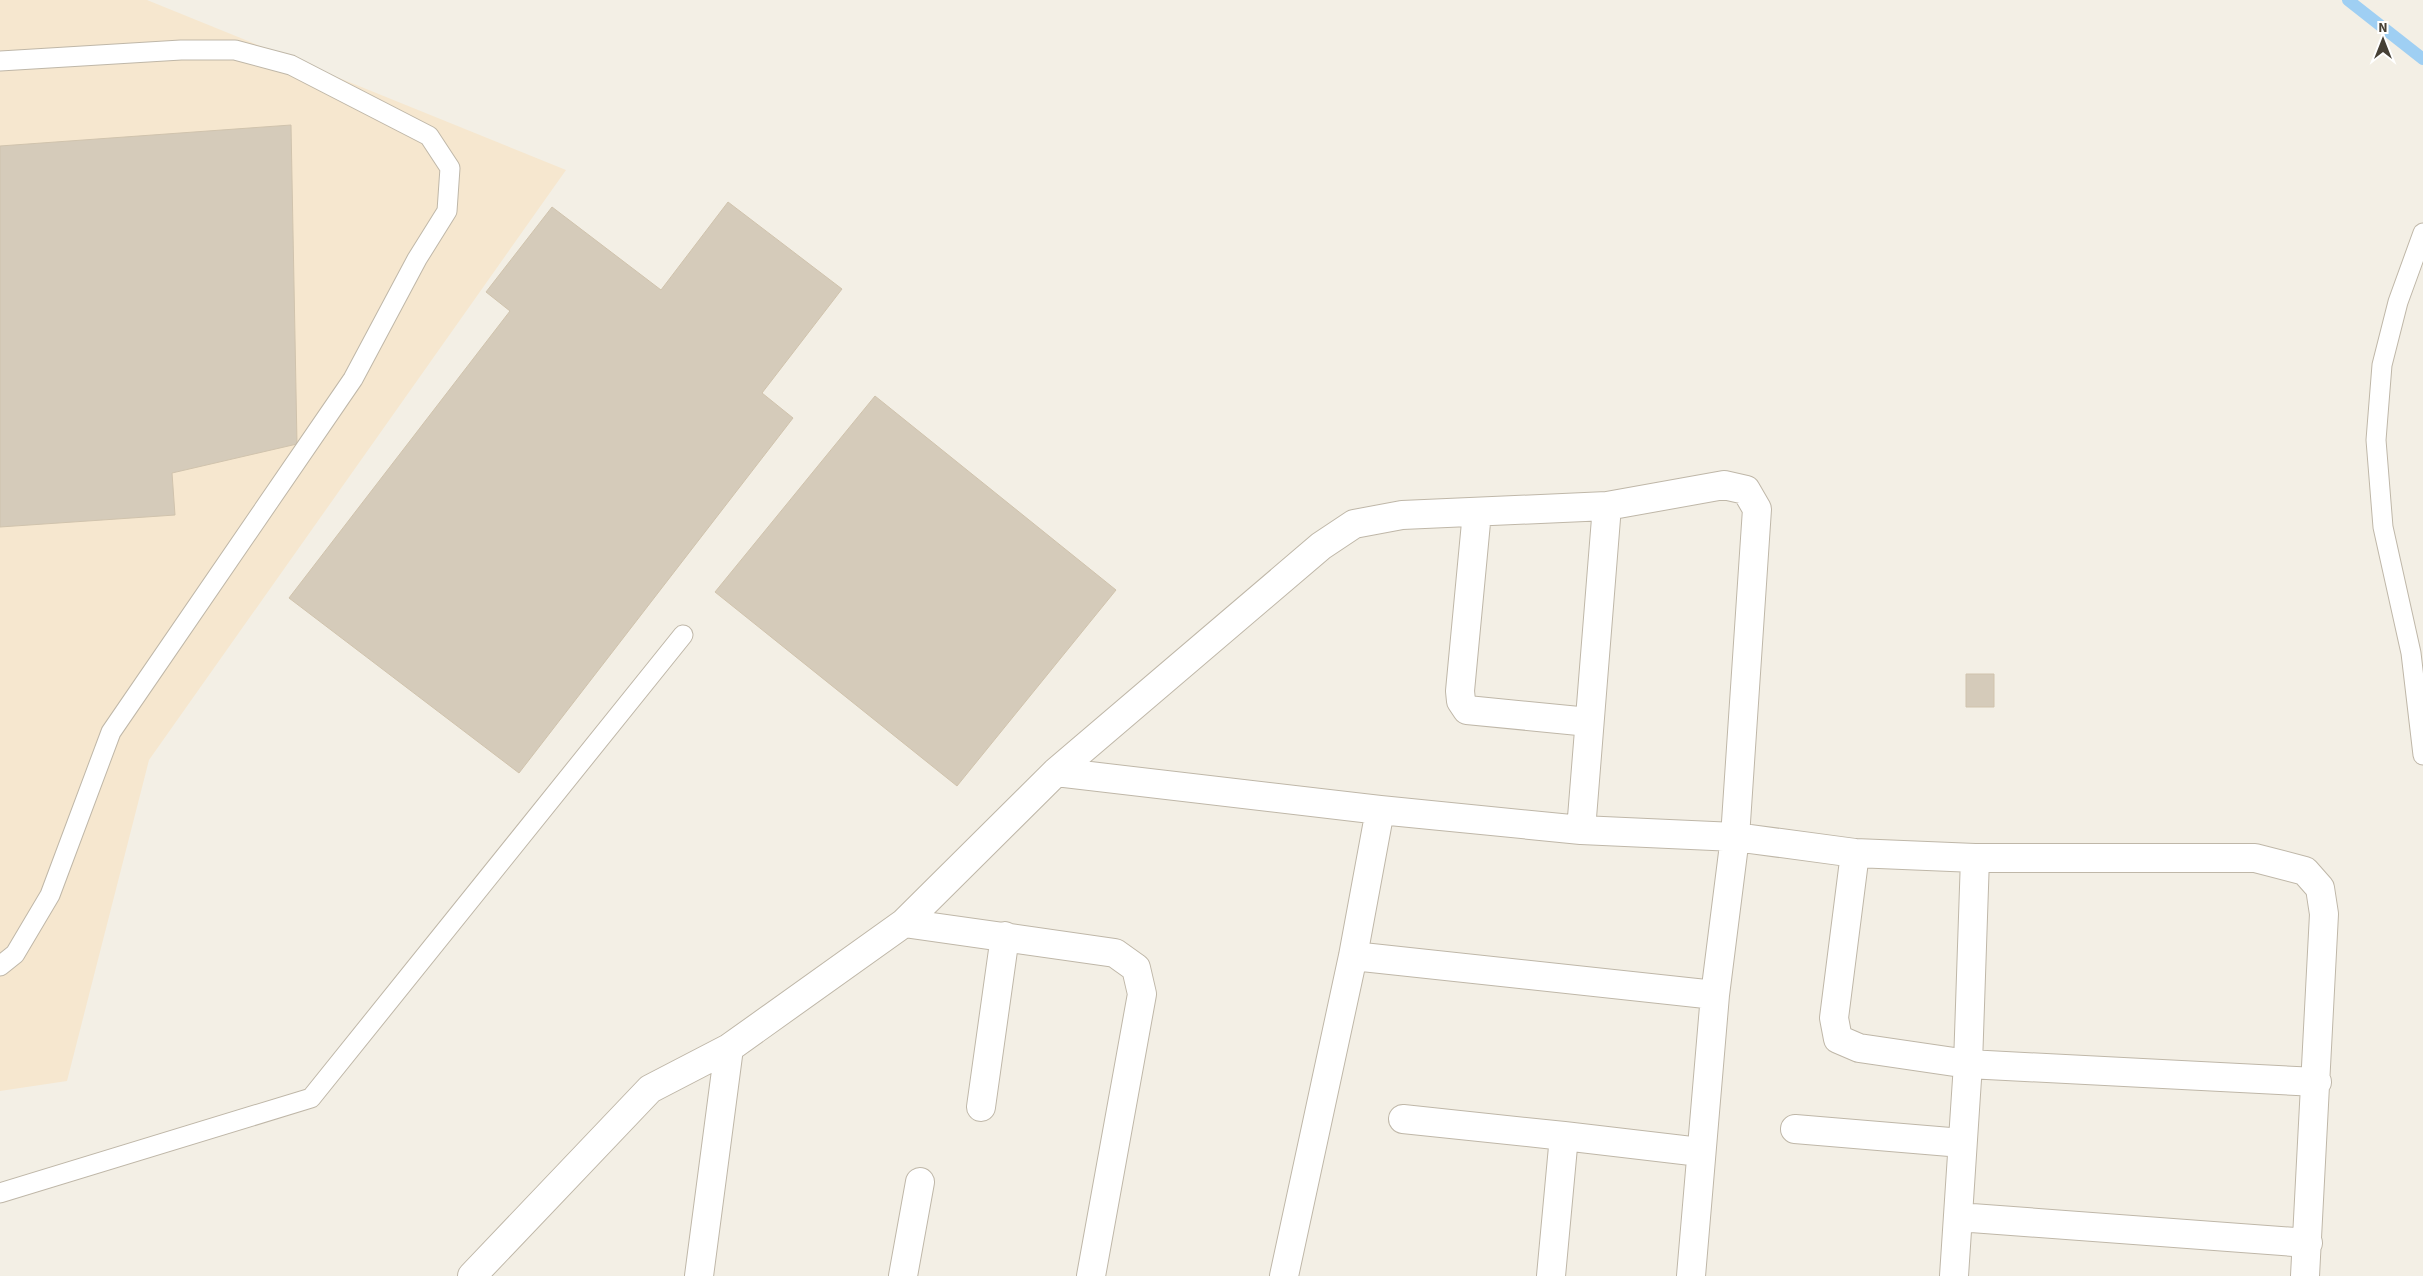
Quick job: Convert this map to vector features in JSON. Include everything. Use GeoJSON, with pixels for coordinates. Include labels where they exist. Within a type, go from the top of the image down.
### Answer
{"type":"FeatureCollection","features":[{"type":"Feature","properties":{"kind":"street"},"geometry":{"type":"LineString","coordinates":[[472,1276],[650,1090],[729,1048],[904,923],[1056,772],[1321,546],[1354,524],[1402,515],[1607,506],[1724,485],[1746,490],[1757,509],[1735,837],[1715,995],[1700,1152],[1691,1276]]}},
{"type":"Feature","properties":{"kind":"street"},"geometry":{"type":"LineString","coordinates":[[1581,830],[1607,506]]}},
{"type":"Feature","properties":{"kind":"street"},"geometry":{"type":"LineString","coordinates":[[1476,512],[1460,690],[1461,701],[1467,710],[1589,722]]}},
{"type":"Feature","properties":{"kind":"street"},"geometry":{"type":"LineString","coordinates":[[1056,772],[1380,810],[1581,830],[1735,837],[1855,853],[1976,858],[2255,858],[2305,871],[2320,888],[2324,914],[2317,1082],[2305,1276]]}},
{"type":"Feature","properties":{"kind":"street"},"geometry":{"type":"LineString","coordinates":[[1284,1276],[1353,956],[1380,810]]}},
{"type":"Feature","properties":{"kind":"street"},"geometry":{"type":"LineString","coordinates":[[1855,853],[1834,1018],[1838,1039],[1859,1048],[1968,1064],[2317,1082]]}},
{"type":"Feature","properties":{"kind":"street"},"geometry":{"type":"LineString","coordinates":[[1954,1276],[1968,1064],[1976,858]]}},
{"type":"Feature","properties":{"kind":"street"},"geometry":{"type":"LineString","coordinates":[[904,923],[1115,953],[1136,968],[1142,994],[1091,1276]]}},
{"type":"Feature","properties":{"kind":"street"},"geometry":{"type":"LineString","coordinates":[[982,1107],[1005,936]]}},
{"type":"Feature","properties":{"kind":"street"},"geometry":{"type":"LineString","coordinates":[[1353,956],[1715,995]]}},
{"type":"Feature","properties":{"kind":"street"},"geometry":{"type":"LineString","coordinates":[[699,1276],[729,1048]]}},
{"type":"Feature","properties":{"kind":"street"},"geometry":{"type":"LineString","coordinates":[[1403,1119],[1700,1152]]}},
{"type":"Feature","properties":{"kind":"street"},"geometry":{"type":"LineString","coordinates":[[1795,1129],[1962,1143]]}},
{"type":"Feature","properties":{"kind":"street"},"geometry":{"type":"LineString","coordinates":[[1552,1276],[1564,1136]]}},
{"type":"Feature","properties":{"kind":"street"},"geometry":{"type":"LineString","coordinates":[[903,1276],[920,1182]]}},
{"type":"Feature","properties":{"kind":"street"},"geometry":{"type":"LineString","coordinates":[[1958,1217],[2308,1243]]}},
{"type":"Feature","properties":{"kind":"lane"},"geometry":{"type":"LineString","coordinates":[[0,61],[181,50],[235,50],[291,65],[429,136],[450,168],[447,211],[417,259],[353,379],[111,732],[50,895],[15,954],[0,966]]}},
{"type":"Feature","properties":{"kind":"lane"},"geometry":{"type":"LineString","coordinates":[[2423,233],[2398,302],[2382,365],[2376,440],[2383,527],[2411,653],[2423,755]]}},
{"type":"Feature","properties":{"kind":"lane"},"geometry":{"type":"LineString","coordinates":[[0,1193],[311,1098],[684,635]]}},
{"type":"Feature","properties":{"kind":"shaded area"},"geometry":{"type":"Polygon","coordinates":[[[0,0],[147,0],[566,170],[149,760],[67,1081],[0,1091],[0,0]]]}},
{"type":"Feature","properties":{"kind":"building"},"geometry":{"type":"Polygon","coordinates":[[[291,125],[297,444],[172,473],[175,515],[0,527],[0,146],[291,125]]]}},
{"type":"Feature","properties":{"kind":"building"},"geometry":{"type":"Polygon","coordinates":[[[728,202],[842,289],[762,393],[793,418],[519,773],[289,598],[510,311],[486,292],[552,207],[661,290],[728,202]]]}},
{"type":"Feature","properties":{"kind":"building"},"geometry":{"type":"Polygon","coordinates":[[[875,396],[1116,590],[957,786],[715,592],[875,396]]]}},
{"type":"Feature","properties":{"kind":"building"},"geometry":{"type":"Polygon","coordinates":[[[1966,674],[1994,674],[1994,707],[1966,707],[1966,674]]]}},
{"type":"Feature","properties":{"kind":"waterway"},"geometry":{"type":"LineString","coordinates":[[2348,0],[2423,59]]}}]}
